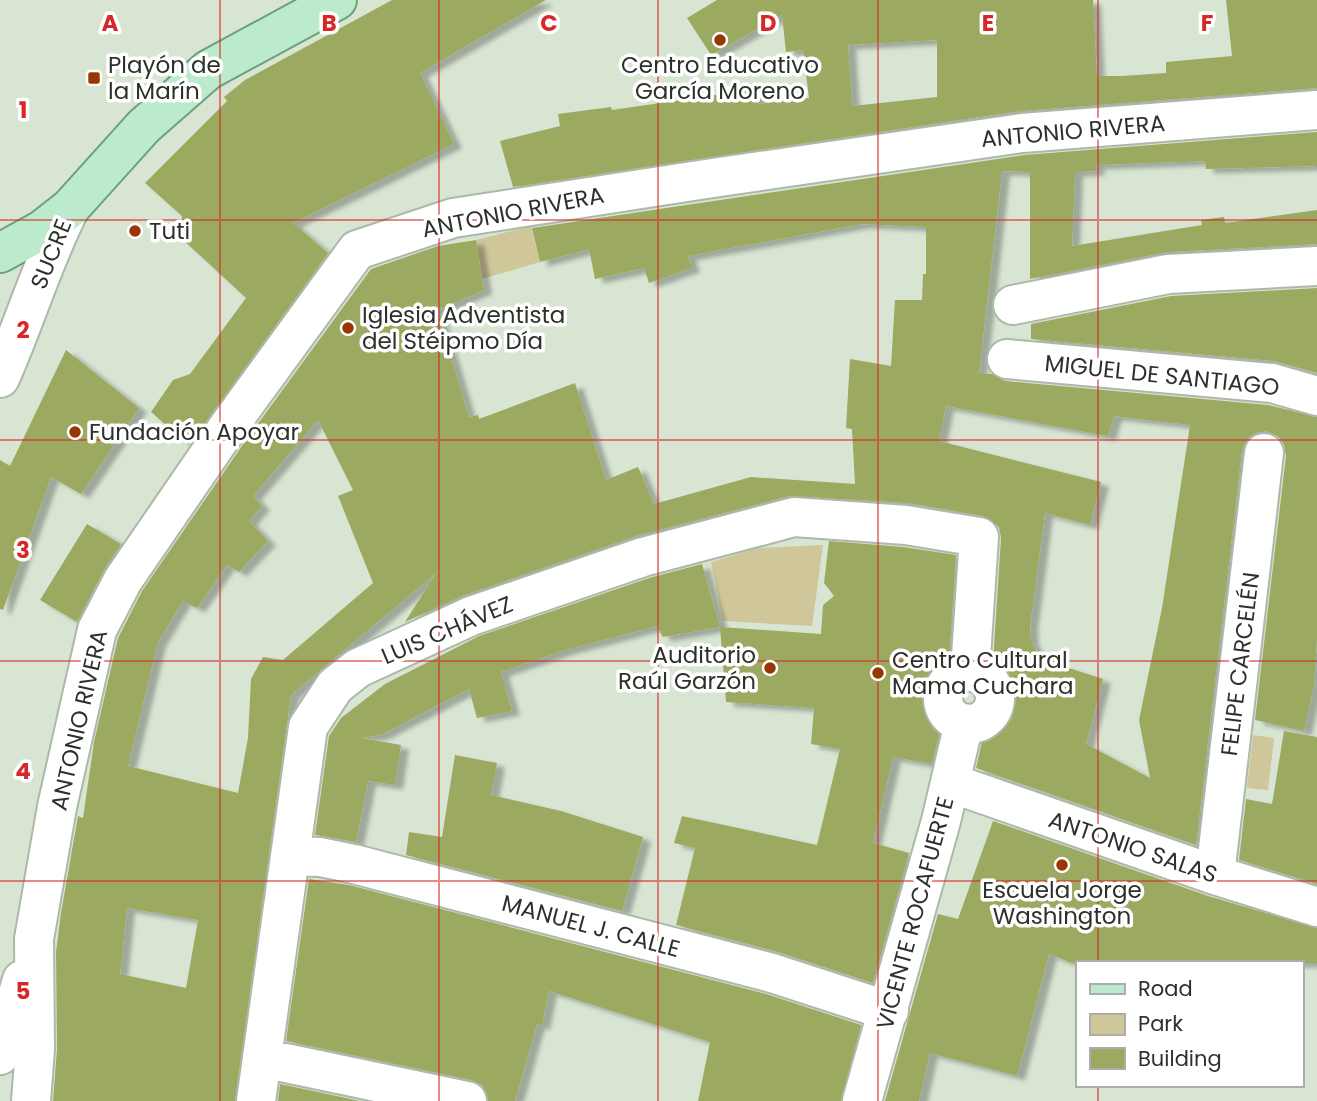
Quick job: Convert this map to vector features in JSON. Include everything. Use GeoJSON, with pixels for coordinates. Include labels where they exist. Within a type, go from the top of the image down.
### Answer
{"type":"FeatureCollection","features":[{"type":"Feature","properties":{"kind":"main road"},"geometry":{"type":"LineString","coordinates":[[0,253],[42,230],[70,208],[144,125],[208,70],[337,0]]}},
{"type":"Feature","properties":{"kind":"street","name":"ANTONIO RIVERA"},"geometry":{"type":"LineString","coordinates":[[0,1055],[34,939],[57,807],[97,630],[123,580],[228,427],[357,250],[453,218],[1022,133],[1317,110]]}},
{"type":"Feature","properties":{"kind":"street","name":"SUCRE"},"geometry":{"type":"LineString","coordinates":[[0,378],[26,321],[51,246],[70,208]]}},
{"type":"Feature","properties":{"kind":"street"},"geometry":{"type":"LineString","coordinates":[[1013,305],[1168,274],[1317,266]]}},
{"type":"Feature","properties":{"kind":"street","name":"MIGUEL DE SANTIAGO"},"geometry":{"type":"LineString","coordinates":[[1007,359],[1272,383],[1317,396]]}},
{"type":"Feature","properties":{"kind":"street","name":"FELIPE CARCELÉN"},"geometry":{"type":"LineString","coordinates":[[1215,876],[1264,453]]}},
{"type":"Feature","properties":{"kind":"street","name":"LUIS CHÁVEZ"},"geometry":{"type":"LineString","coordinates":[[256,1101],[308,727],[335,686],[358,668],[471,616],[643,557],[794,517],[906,525],[979,537]]}},
{"type":"Feature","properties":{"kind":"street","name":"VICENTE ROCAFUERTE"},"geometry":{"type":"LineString","coordinates":[[862,1101],[951,783],[964,723],[984,719],[994,701],[989,681],[981,674],[970,671],[979,537]]}},
{"type":"Feature","properties":{"kind":"street","name":"ANTONIO SALAS"},"geometry":{"type":"LineString","coordinates":[[951,783],[1215,876],[1317,907]]}},
{"type":"Feature","properties":{"kind":"street","name":"MANUEL J. CALLE"},"geometry":{"type":"LineString","coordinates":[[290,856],[320,857],[354,864],[772,973],[889,1011]]}},
{"type":"Feature","properties":{"kind":"street","name":"ANTONIO RIVERA"},"geometry":{"type":"LineString","coordinates":[[31,1101],[35,1049],[34,939]]}},
{"type":"Feature","properties":{"kind":"street"},"geometry":{"type":"LineString","coordinates":[[262,1058],[467,1101]]}},
{"type":"Feature","properties":{"kind":"green space"},"geometry":{"type":"Polygon","coordinates":[[[531,226],[540,262],[482,279],[476,240],[531,226]]]}},
{"type":"Feature","properties":{"kind":"green space"},"geometry":{"type":"Polygon","coordinates":[[[823,545],[812,626],[723,621],[711,562],[758,548],[823,545]]]}},
{"type":"Feature","properties":{"kind":"green space"},"geometry":{"type":"Polygon","coordinates":[[[1253,735],[1274,738],[1268,790],[1247,788],[1253,735]]]}},
{"type":"Feature","properties":{"kind":"building"},"geometry":{"type":"Polygon","coordinates":[[[392,0],[546,0],[420,73],[454,144],[293,223],[328,253],[189,445],[151,412],[173,380],[190,374],[246,298],[180,237],[182,216],[145,183],[227,101],[224,97],[245,80],[392,0]]]}},
{"type":"Feature","properties":{"kind":"building"},"geometry":{"type":"Polygon","coordinates":[[[717,0],[1093,0],[1097,76],[1122,76],[1166,73],[1166,62],[1232,56],[1226,0],[1317,0],[1317,88],[1019,111],[513,187],[500,141],[560,126],[558,114],[611,107],[612,110],[757,89],[758,104],[809,98],[803,50],[786,52],[782,15],[711,55],[687,18],[717,0]],[[937,40],[848,45],[852,106],[937,97],[937,40]]]}},
{"type":"Feature","properties":{"kind":"building"},"geometry":{"type":"Polygon","coordinates":[[[1317,132],[1317,166],[1206,169],[1205,161],[1096,165],[1097,171],[1075,172],[1072,246],[1202,225],[1201,220],[1224,217],[1225,223],[1317,210],[1317,244],[1167,252],[1030,279],[1030,172],[1002,171],[979,373],[992,374],[1005,381],[1268,405],[1317,417],[1317,637],[1314,686],[1304,731],[1255,720],[1286,456],[1284,445],[1278,436],[1266,431],[1255,433],[1247,439],[1242,450],[1196,845],[976,768],[984,733],[1012,719],[1010,705],[1017,696],[999,665],[993,662],[1001,538],[999,527],[983,516],[908,503],[789,496],[636,536],[464,595],[405,622],[436,573],[291,695],[235,1101],[53,1101],[57,1049],[56,952],[61,913],[78,816],[83,818],[94,742],[118,638],[142,591],[246,440],[371,269],[438,246],[476,240],[484,290],[437,310],[469,417],[478,415],[479,419],[575,383],[606,480],[638,467],[654,504],[751,477],[855,484],[852,429],[846,428],[850,359],[891,366],[895,300],[922,300],[923,274],[926,274],[926,227],[862,224],[688,256],[692,268],[649,283],[644,268],[595,279],[589,249],[540,262],[532,228],[1024,155],[1317,132]],[[946,406],[939,441],[1101,482],[1090,525],[1045,513],[1030,626],[1031,641],[1041,659],[1103,679],[1086,744],[1150,778],[1139,720],[1162,608],[1190,425],[1114,416],[1108,436],[946,406]],[[318,420],[253,496],[262,506],[249,521],[268,541],[239,572],[227,565],[197,608],[183,601],[158,642],[128,766],[238,793],[248,738],[251,679],[263,657],[283,660],[373,583],[338,496],[353,490],[318,420]],[[127,908],[120,974],[186,988],[198,920],[127,908]]]}},
{"type":"Feature","properties":{"kind":"building"},"geometry":{"type":"Polygon","coordinates":[[[1317,288],[1317,373],[1274,361],[1031,339],[1031,324],[1171,296],[1317,288]]]}},
{"type":"Feature","properties":{"kind":"building","name":"Fundación Apoyar"},"geometry":{"type":"Polygon","coordinates":[[[66,350],[139,408],[81,494],[51,477],[3,610],[0,609],[0,460],[10,466],[66,350]]]}},
{"type":"Feature","properties":{"kind":"building"},"geometry":{"type":"Polygon","coordinates":[[[87,524],[121,544],[77,622],[40,600],[87,524]]]}},
{"type":"Feature","properties":{"kind":"building"},"geometry":{"type":"Polygon","coordinates":[[[829,541],[903,547],[956,555],[949,660],[933,681],[929,696],[940,729],[932,764],[893,757],[873,843],[909,853],[873,983],[778,952],[676,925],[695,848],[674,843],[682,816],[817,845],[840,749],[811,744],[814,708],[726,702],[720,627],[821,634],[823,605],[834,596],[824,583],[829,541]]]}},
{"type":"Feature","properties":{"kind":"building"},"geometry":{"type":"Polygon","coordinates":[[[702,564],[720,627],[663,637],[657,626],[566,650],[501,672],[512,711],[477,718],[469,689],[381,735],[361,738],[401,745],[395,785],[368,781],[356,842],[315,835],[329,736],[341,718],[385,684],[479,636],[649,578],[702,564]]]}},
{"type":"Feature","properties":{"kind":"building"},"geometry":{"type":"Polygon","coordinates":[[[1284,731],[1317,737],[1317,884],[1239,860],[1246,799],[1272,804],[1284,731]]]}},
{"type":"Feature","properties":{"kind":"building"},"geometry":{"type":"Polygon","coordinates":[[[455,755],[497,763],[491,795],[561,811],[643,837],[622,911],[406,855],[409,832],[442,837],[455,755]]]}},
{"type":"Feature","properties":{"kind":"building","name":"Escuela Jorge Washington"},"geometry":{"type":"Polygon","coordinates":[[[993,821],[1208,896],[1317,928],[1317,963],[1072,963],[1049,954],[1017,1076],[930,1053],[919,1101],[885,1101],[938,914],[958,919],[993,821]]]}},
{"type":"Feature","properties":{"kind":"building"},"geometry":{"type":"Polygon","coordinates":[[[309,879],[349,885],[766,994],[861,1025],[841,1101],[698,1101],[710,1042],[549,991],[542,1026],[537,1024],[515,1101],[488,1101],[482,1085],[471,1080],[286,1041],[309,879]]]}},
{"type":"Feature","properties":{"kind":"building"},"geometry":{"type":"Polygon","coordinates":[[[280,1084],[360,1101],[278,1101],[280,1084]]]}},
{"type":"Feature","properties":{"kind":"place","name":"Centro Educativo García Moreno"},"geometry":{"type":"Point","coordinates":[720,40]}},
{"type":"Feature","properties":{"kind":"place","name":"Playón de la Marín"},"geometry":{"type":"Point","coordinates":[94,78]}},
{"type":"Feature","properties":{"kind":"place","name":"Tuti"},"geometry":{"type":"Point","coordinates":[135,231]}},
{"type":"Feature","properties":{"kind":"place","name":"Iglesia Adventista del Stéipmo Día"},"geometry":{"type":"Point","coordinates":[348,328]}},
{"type":"Feature","properties":{"kind":"place","name":"Fundación Apoyar"},"geometry":{"type":"Point","coordinates":[75,432]}},
{"type":"Feature","properties":{"kind":"place","name":"Auditorio Raúl Garzón"},"geometry":{"type":"Point","coordinates":[770,668]}},
{"type":"Feature","properties":{"kind":"place","name":"Centro Cultural Mama Cuchara"},"geometry":{"type":"Point","coordinates":[878,673]}},
{"type":"Feature","properties":{"kind":"place","name":"Escuela Jorge Washington"},"geometry":{"type":"Point","coordinates":[1062,865]}}]}
